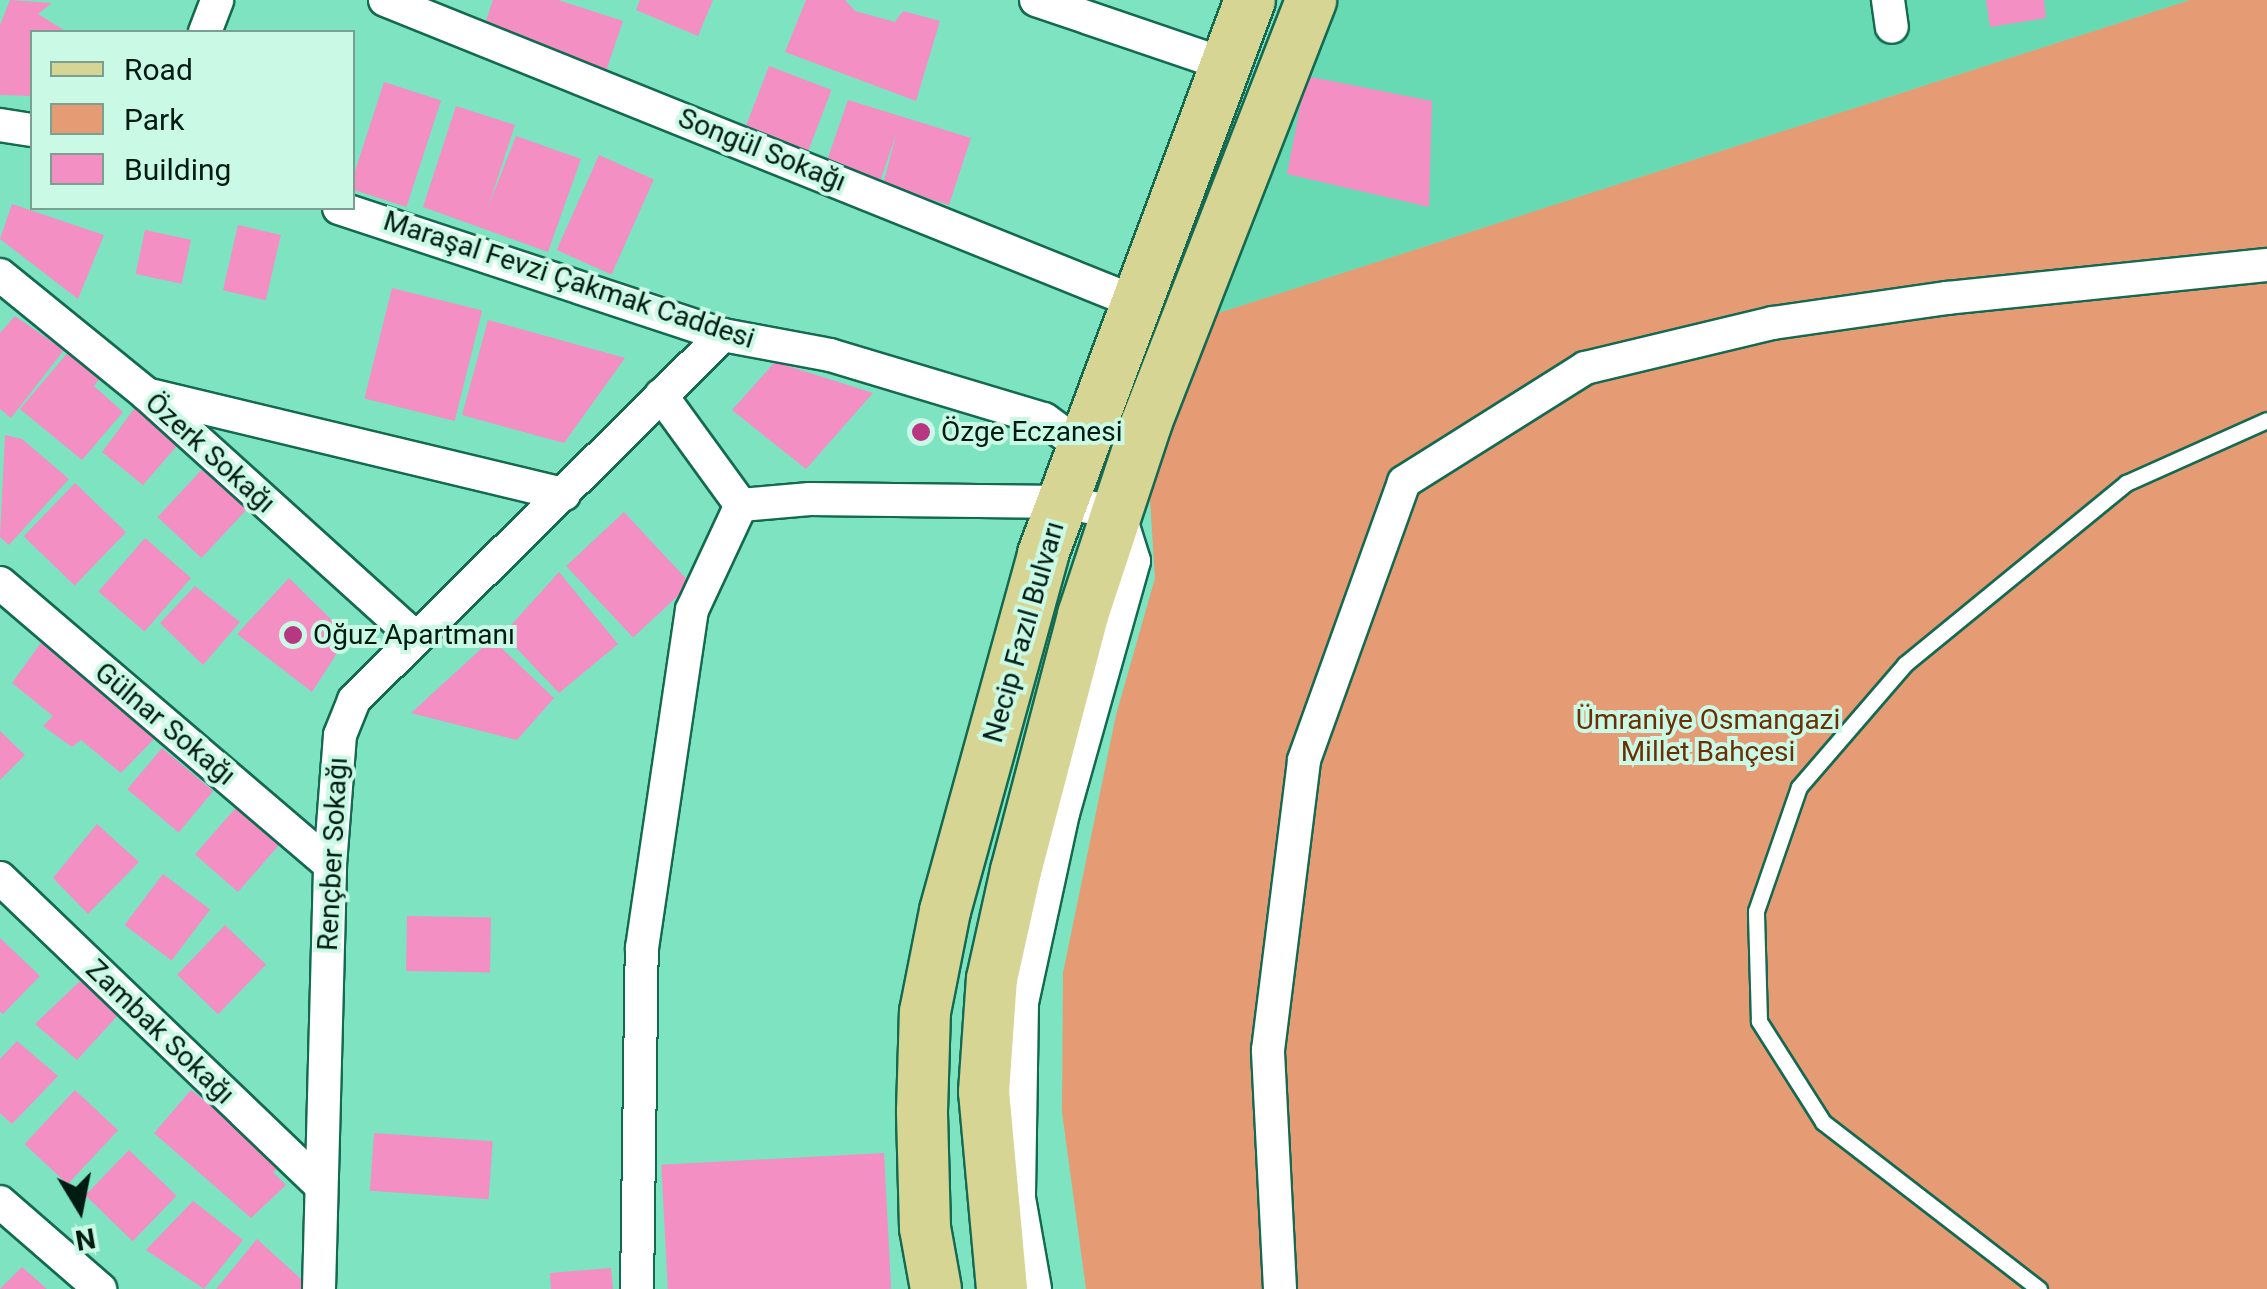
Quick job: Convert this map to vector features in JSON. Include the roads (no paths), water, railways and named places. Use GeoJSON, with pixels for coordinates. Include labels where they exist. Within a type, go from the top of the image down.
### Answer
{"type":"FeatureCollection","features":[{"type":"Feature","properties":{"kind":"main road","name":"Necip Fazıl Bulvarı"},"geometry":{"type":"LineString","coordinates":[[936,1289],[925,1228],[925,1012],[945,911],[1063,502],[1250,0]]}},
{"type":"Feature","properties":{"kind":"main road","name":"Necip Fazıl Bulvarı"},"geometry":{"type":"LineString","coordinates":[[1002,1289],[986,1168],[992,979],[1078,634],[1146,424],[1310,0]]}},
{"type":"Feature","properties":{"kind":"street"},"geometry":{"type":"LineString","coordinates":[[206,30],[216,0]]}},
{"type":"Feature","properties":{"kind":"street","name":"Songül Sokağı"},"geometry":{"type":"LineString","coordinates":[[385,0],[1138,303]]}},
{"type":"Feature","properties":{"kind":"street"},"geometry":{"type":"LineString","coordinates":[[1036,0],[1227,65]]}},
{"type":"Feature","properties":{"kind":"street"},"geometry":{"type":"LineString","coordinates":[[0,125],[30,130]]}},
{"type":"Feature","properties":{"kind":"street","name":"Maraşal Fevzi Çakmak Caddesi"},"geometry":{"type":"LineString","coordinates":[[345,210],[722,335],[830,354],[1044,419],[1082,446]]}},
{"type":"Feature","properties":{"kind":"street"},"geometry":{"type":"LineString","coordinates":[[1280,1289],[1268,1050],[1304,760],[1404,482],[1585,368],[1792,320],[2267,265]]}},
{"type":"Feature","properties":{"kind":"street","name":"Özerk Sokağı"},"geometry":{"type":"LineString","coordinates":[[0,275],[145,393],[415,638]]}},
{"type":"Feature","properties":{"kind":"street","name":"Rençber Sokağı"},"geometry":{"type":"LineString","coordinates":[[318,1289],[330,865],[340,735],[354,700],[722,335]]}},
{"type":"Feature","properties":{"kind":"street"},"geometry":{"type":"LineString","coordinates":[[145,393],[564,494]]}},
{"type":"Feature","properties":{"kind":"street"},"geometry":{"type":"LineString","coordinates":[[661,396],[740,505]]}},
{"type":"Feature","properties":{"kind":"street"},"geometry":{"type":"LineString","coordinates":[[740,505],[810,499],[1063,502],[1119,513],[1134,561],[1063,813],[1022,1003],[1019,1198],[1035,1289]]}},
{"type":"Feature","properties":{"kind":"street"},"geometry":{"type":"LineString","coordinates":[[637,1289],[642,948],[692,610],[740,505]]}},
{"type":"Feature","properties":{"kind":"street","name":"Gülnar Sokağı"},"geometry":{"type":"LineString","coordinates":[[0,583],[330,865]]}},
{"type":"Feature","properties":{"kind":"street","name":"Zambak Sokağı"},"geometry":{"type":"LineString","coordinates":[[0,878],[320,1185]]}},
{"type":"Feature","properties":{"kind":"street"},"geometry":{"type":"LineString","coordinates":[[0,1202],[100,1289]]}},
{"type":"Feature","properties":{"kind":"lane"},"geometry":{"type":"LineString","coordinates":[[2039,1289],[1823,1122],[1759,1021],[1756,910],[1798,787],[1905,664],[2126,482],[2267,420]]}},
{"type":"Feature","properties":{"kind":"place","name":"Özge Eczanesi"},"geometry":{"type":"Point","coordinates":[921,432]}},
{"type":"Feature","properties":{"kind":"place","name":"Oğuz Apartmanı"},"geometry":{"type":"Point","coordinates":[293,635]}},
{"type":"Feature","properties":{"kind":"park label","name":"Ümraniye Osmangazi Millet Bahçesi"},"geometry":{"type":"Point","coordinates":[1708,736]}}]}
